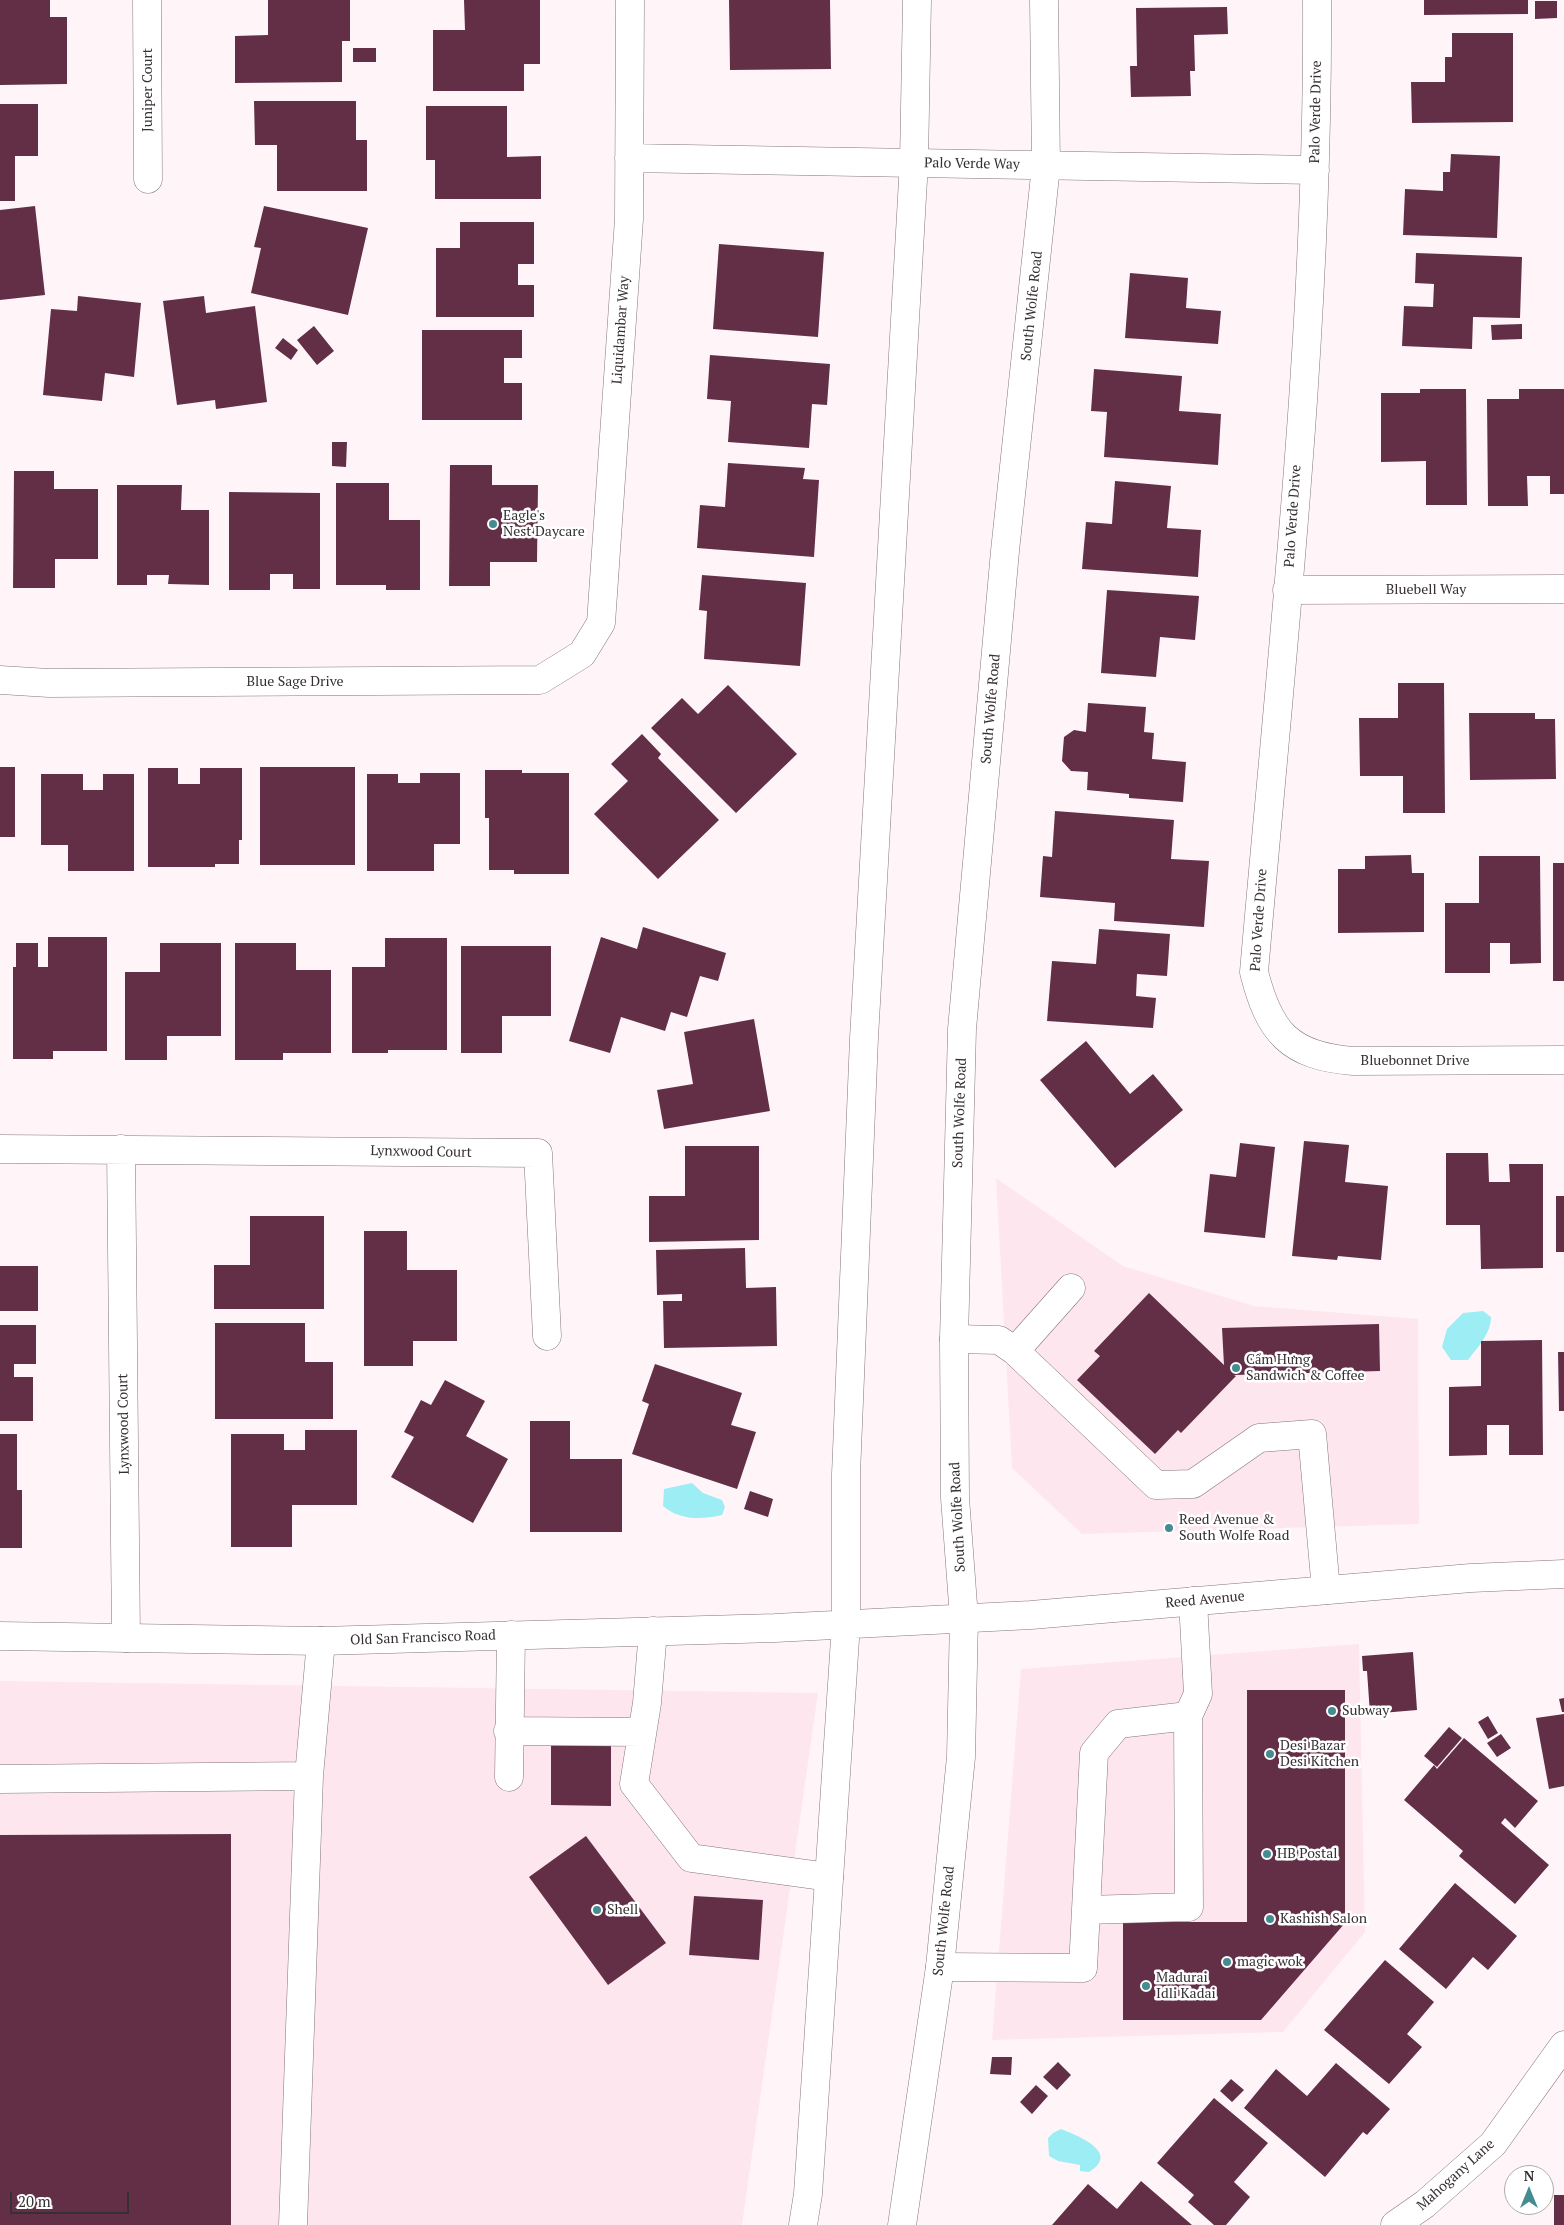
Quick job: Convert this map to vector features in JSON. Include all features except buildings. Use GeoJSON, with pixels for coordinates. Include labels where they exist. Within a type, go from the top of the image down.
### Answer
{"type":"FeatureCollection","features":[{"type":"Feature","properties":{"kind":"main road","name":"Juniper Court"},"geometry":{"type":"LineString","coordinates":[[147,0],[148,180]]}},
{"type":"Feature","properties":{"kind":"main road","name":"Liquidambar Way"},"geometry":{"type":"LineString","coordinates":[[582,654],[601,623],[629,218],[630,0]]}},
{"type":"Feature","properties":{"kind":"main road"},"geometry":{"type":"LineString","coordinates":[[804,2225],[808,2194],[846,1624],[846,1474],[864,1038],[914,162],[917,0]]}},
{"type":"Feature","properties":{"kind":"main road","name":"South Wolfe Road"},"geometry":{"type":"LineString","coordinates":[[902,2225],[940,1967],[961,1758],[964,1618],[955,1498],[954,1339],[962,1029],[1005,552],[1046,166],[1044,0]]}},
{"type":"Feature","properties":{"kind":"main road","name":"Palo Verde Drive"},"geometry":{"type":"LineString","coordinates":[[1275,1027],[1262,1004],[1254,972],[1287,590],[1313,237],[1317,0]]}},
{"type":"Feature","properties":{"kind":"main road","name":"Palo Verde Way"},"geometry":{"type":"LineString","coordinates":[[629,158],[1315,170]]}},
{"type":"Feature","properties":{"kind":"main road","name":"Bluebell Way"},"geometry":{"type":"LineString","coordinates":[[1287,590],[1564,590]]}},
{"type":"Feature","properties":{"kind":"main road","name":"Blue Sage Drive"},"geometry":{"type":"LineString","coordinates":[[0,680],[49,683],[540,680],[582,654]]}},
{"type":"Feature","properties":{"kind":"main road","name":"Bluebonnet Drive"},"geometry":{"type":"LineString","coordinates":[[1275,1027],[1290,1042],[1310,1052],[1331,1059],[1353,1061],[1564,1060]]}},
{"type":"Feature","properties":{"kind":"main road","name":"Lynxwood Court"},"geometry":{"type":"LineString","coordinates":[[0,1149],[538,1153],[547,1336]]}},
{"type":"Feature","properties":{"kind":"main road","name":"Lynxwood Court"},"geometry":{"type":"LineString","coordinates":[[121,1149],[126,1638]]}},
{"type":"Feature","properties":{"kind":"main road"},"geometry":{"type":"LineString","coordinates":[[1015,1351],[1071,1288]]}},
{"type":"Feature","properties":{"kind":"main road"},"geometry":{"type":"LineString","coordinates":[[954,1339],[1000,1340],[1015,1351],[1156,1485],[1193,1484],[1259,1438],[1312,1434],[1326,1590]]}},
{"type":"Feature","properties":{"kind":"main road","name":"Reed Avenue"},"geometry":{"type":"LineString","coordinates":[[846,1624],[964,1618],[1471,1578],[1564,1574]]}},
{"type":"Feature","properties":{"kind":"main road"},"geometry":{"type":"LineString","coordinates":[[1086,1910],[1189,1907],[1188,1716],[1198,1694],[1193,1601]]}},
{"type":"Feature","properties":{"kind":"main road","name":"Old San Francisco Road"},"geometry":{"type":"LineString","coordinates":[[0,1636],[321,1641],[846,1624]]}},
{"type":"Feature","properties":{"kind":"main road"},"geometry":{"type":"LineString","coordinates":[[653,1631],[642,1732],[634,1784],[692,1858],[829,1877]]}},
{"type":"Feature","properties":{"kind":"main road"},"geometry":{"type":"LineString","coordinates":[[509,1777],[508,1731],[511,1635]]}},
{"type":"Feature","properties":{"kind":"main road"},"geometry":{"type":"LineString","coordinates":[[293,2225],[309,1776],[321,1641]]}},
{"type":"Feature","properties":{"kind":"main road"},"geometry":{"type":"LineString","coordinates":[[940,1967],[1083,1968],[1094,1753],[1118,1724],[1188,1716]]}},
{"type":"Feature","properties":{"kind":"main road"},"geometry":{"type":"LineString","coordinates":[[508,1731],[642,1732]]}},
{"type":"Feature","properties":{"kind":"main road"},"geometry":{"type":"LineString","coordinates":[[0,1779],[309,1776]]}},
{"type":"Feature","properties":{"kind":"main road","name":"Mahogany Lane"},"geometry":{"type":"LineString","coordinates":[[1395,2225],[1425,2204],[1493,2144],[1564,2045]]}},
{"type":"Feature","properties":{"kind":"shaded area"},"geometry":{"type":"Polygon","coordinates":[[[996,1178],[1123,1266],[1254,1306],[1418,1319],[1419,1524],[1082,1534],[1012,1468],[996,1178]]]}},
{"type":"Feature","properties":{"kind":"shaded area"},"geometry":{"type":"Polygon","coordinates":[[[1359,1644],[1365,1932],[1283,2032],[992,2040],[1021,1669],[1359,1644]]]}},
{"type":"Feature","properties":{"kind":"shaded area"},"geometry":{"type":"Polygon","coordinates":[[[0,1681],[818,1693],[742,2225],[0,2225],[0,1681]]]}},
{"type":"Feature","properties":{"kind":"water"},"geometry":{"type":"Polygon","coordinates":[[[1483,1311],[1491,1317],[1489,1329],[1483,1340],[1468,1360],[1451,1360],[1442,1347],[1447,1329],[1463,1313],[1483,1311]]]}},
{"type":"Feature","properties":{"kind":"water"},"geometry":{"type":"Polygon","coordinates":[[[692,1483],[703,1493],[722,1500],[725,1507],[722,1515],[691,1518],[669,1511],[663,1506],[664,1489],[692,1483]]]}},
{"type":"Feature","properties":{"kind":"water"},"geometry":{"type":"Polygon","coordinates":[[[1061,2129],[1094,2146],[1101,2158],[1098,2165],[1089,2172],[1080,2171],[1080,2165],[1058,2161],[1049,2156],[1048,2138],[1061,2129]]]}},
{"type":"Feature","properties":{"kind":"place","name":"Eagle's Nest Daycare"},"geometry":{"type":"Point","coordinates":[493,524]}},
{"type":"Feature","properties":{"kind":"place","name":"Cẩm Hưng Sandwich & Coffee"},"geometry":{"type":"Point","coordinates":[1236,1368]}},
{"type":"Feature","properties":{"kind":"place","name":"Reed Avenue & South Wolfe Road"},"geometry":{"type":"Point","coordinates":[1169,1528]}},
{"type":"Feature","properties":{"kind":"place","name":"Subway"},"geometry":{"type":"Point","coordinates":[1332,1711]}},
{"type":"Feature","properties":{"kind":"place","name":"Desi Bazar Desi Kitchen"},"geometry":{"type":"Point","coordinates":[1270,1754]}},
{"type":"Feature","properties":{"kind":"place","name":"HB Postal"},"geometry":{"type":"Point","coordinates":[1267,1854]}},
{"type":"Feature","properties":{"kind":"place","name":"Shell"},"geometry":{"type":"Point","coordinates":[597,1910]}},
{"type":"Feature","properties":{"kind":"place","name":"Kashish Salon"},"geometry":{"type":"Point","coordinates":[1270,1919]}},
{"type":"Feature","properties":{"kind":"place","name":"magic wok"},"geometry":{"type":"Point","coordinates":[1227,1962]}},
{"type":"Feature","properties":{"kind":"place","name":"Madurai Idli Kadai"},"geometry":{"type":"Point","coordinates":[1146,1986]}}]}
